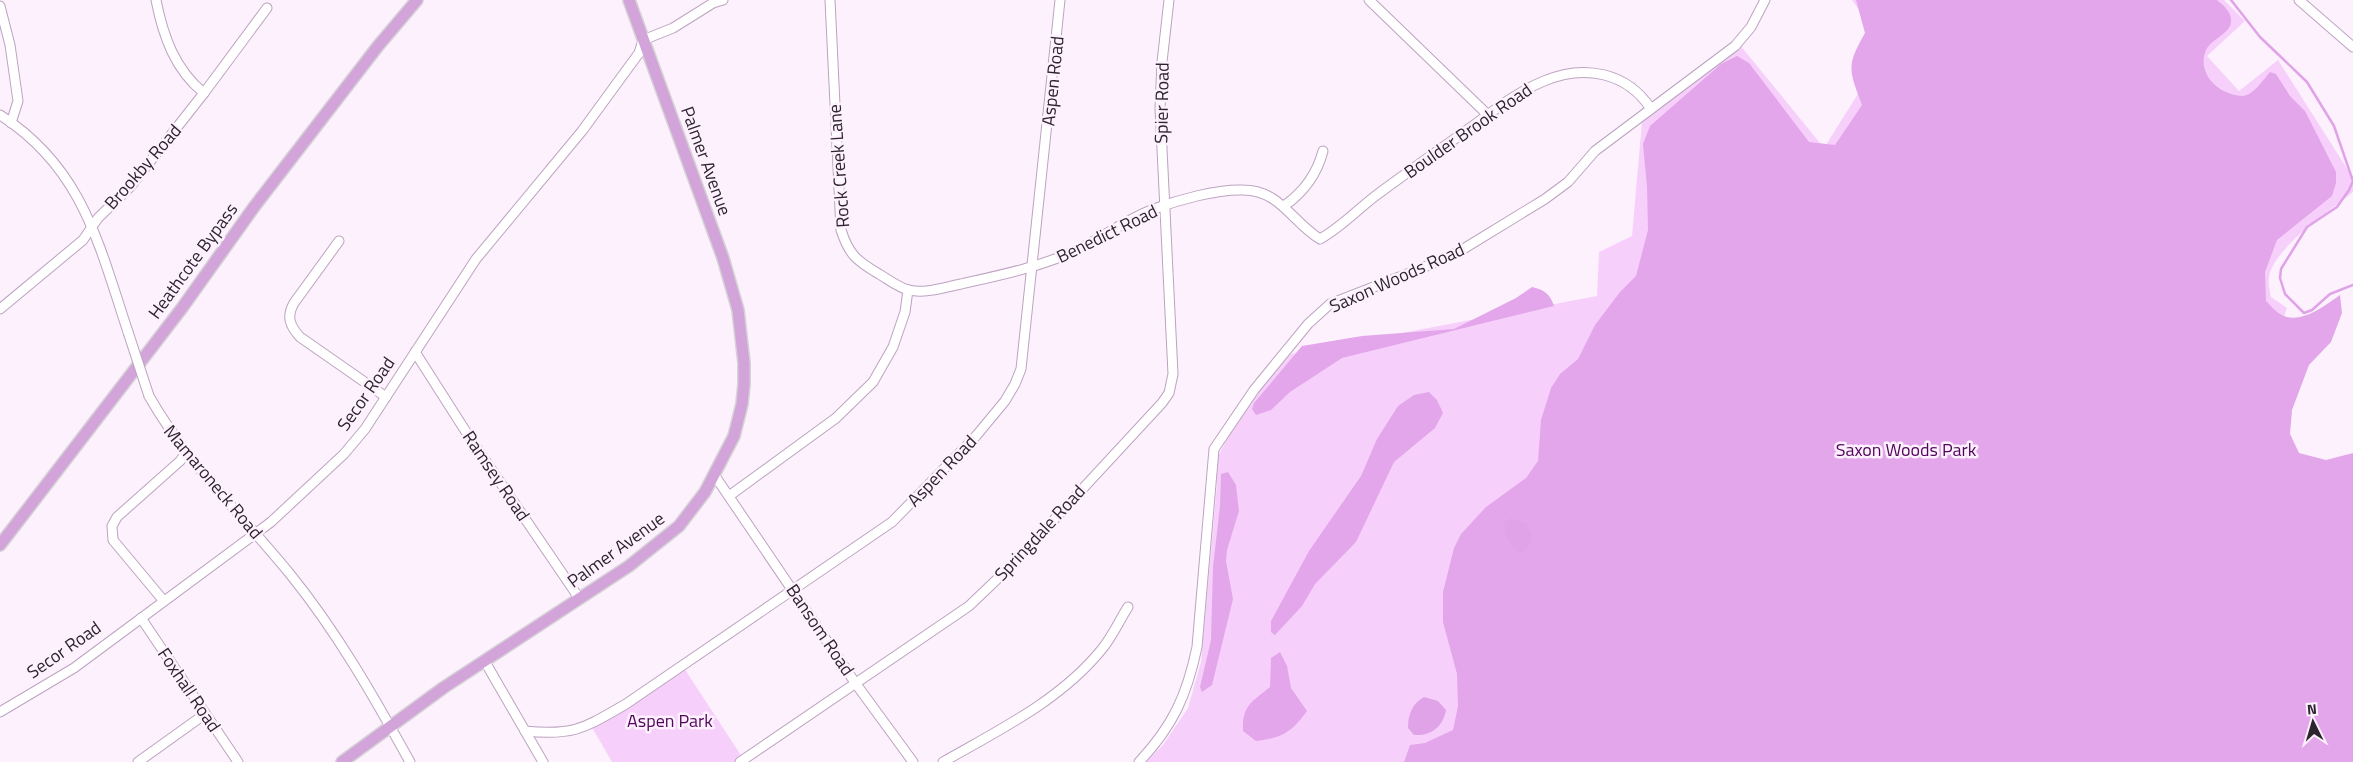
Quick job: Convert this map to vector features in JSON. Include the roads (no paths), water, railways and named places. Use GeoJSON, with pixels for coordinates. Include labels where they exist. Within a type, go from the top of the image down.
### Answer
{"type":"FeatureCollection","features":[{"type":"Feature","properties":{"kind":"main road","name":"Heathcote Bypass"},"geometry":{"type":"LineString","coordinates":[[0,545],[182,308],[254,206],[378,46],[417,0]]}},
{"type":"Feature","properties":{"kind":"main road"},"geometry":{"type":"LineString","coordinates":[[629,0],[643,40]]}},
{"type":"Feature","properties":{"kind":"main road","name":"Palmer Avenue"},"geometry":{"type":"LineString","coordinates":[[342,762],[390,725],[484,660],[629,566],[679,526],[715,476],[734,436],[742,404],[744,363],[739,318],[723,258],[643,40]]}},
{"type":"Feature","properties":{"kind":"street"},"geometry":{"type":"LineString","coordinates":[[156,0],[166,41],[192,84],[204,94]]}},
{"type":"Feature","properties":{"kind":"street"},"geometry":{"type":"LineString","coordinates":[[643,40],[673,28],[713,3],[723,0]]}},
{"type":"Feature","properties":{"kind":"street","name":"Rock Creek Lane"},"geometry":{"type":"LineString","coordinates":[[830,0],[841,230],[852,255],[864,265],[908,290]]}},
{"type":"Feature","properties":{"kind":"street","name":"Aspen Road"},"geometry":{"type":"LineString","coordinates":[[525,731],[547,734],[571,732],[584,728],[626,704],[892,522],[976,436],[1005,401],[1021,369],[1029,301],[1030,267],[1038,216],[1060,0]]}},
{"type":"Feature","properties":{"kind":"street","name":"Spier Road"},"geometry":{"type":"LineString","coordinates":[[1164,206],[1160,108],[1162,62],[1169,0]]}},
{"type":"Feature","properties":{"kind":"street"},"geometry":{"type":"LineString","coordinates":[[1369,0],[1488,115]]}},
{"type":"Feature","properties":{"kind":"street","name":"Saxon Woods Road"},"geometry":{"type":"LineString","coordinates":[[1139,762],[1154,746],[1179,709],[1191,677],[1198,647],[1214,449],[1254,390],[1308,324],[1330,304],[1420,269],[1460,251],[1545,199],[1568,182],[1595,151],[1735,46],[1751,26],[1765,0]]}},
{"type":"Feature","properties":{"kind":"street"},"geometry":{"type":"LineString","coordinates":[[2299,0],[2353,47]]}},
{"type":"Feature","properties":{"kind":"street"},"geometry":{"type":"LineString","coordinates":[[0,6],[10,45],[18,101],[11,123]]}},
{"type":"Feature","properties":{"kind":"street","name":"Brookby Road"},"geometry":{"type":"LineString","coordinates":[[0,309],[83,240],[92,227],[130,187],[204,94],[267,8]]}},
{"type":"Feature","properties":{"kind":"street","name":"Secor Road"},"geometry":{"type":"LineString","coordinates":[[0,712],[74,668],[289,507],[344,454],[365,429],[476,258],[582,131],[639,53],[643,40]]}},
{"type":"Feature","properties":{"kind":"street","name":"Boulder Brook Road"},"geometry":{"type":"LineString","coordinates":[[1320,239],[1334,231],[1375,197],[1488,115],[1527,88],[1546,80],[1585,72],[1612,76],[1644,99],[1651,109]]}},
{"type":"Feature","properties":{"kind":"street","name":"Mamaroneck Road"},"geometry":{"type":"LineString","coordinates":[[0,115],[54,162],[75,190],[92,227],[149,396],[165,425],[186,453],[291,576],[327,625],[390,725],[410,762]]}},
{"type":"Feature","properties":{"kind":"street"},"geometry":{"type":"LineString","coordinates":[[1284,206],[1305,187],[1319,165],[1324,151]]}},
{"type":"Feature","properties":{"kind":"street","name":"Benedict Road"},"geometry":{"type":"LineString","coordinates":[[908,290],[927,291],[1030,267],[1071,252],[1132,220],[1164,206],[1202,196],[1244,190],[1262,192],[1284,206],[1306,230],[1320,239]]}},
{"type":"Feature","properties":{"kind":"street","name":"Springdale Road"},"geometry":{"type":"LineString","coordinates":[[740,762],[969,606],[1007,570],[1127,442],[1169,393],[1173,374],[1164,206]]}},
{"type":"Feature","properties":{"kind":"street"},"geometry":{"type":"LineString","coordinates":[[339,241],[290,310],[290,325],[300,337],[386,397]]}},
{"type":"Feature","properties":{"kind":"street"},"geometry":{"type":"LineString","coordinates":[[715,476],[729,496],[836,418],[873,382],[893,347],[905,312],[908,290]]}},
{"type":"Feature","properties":{"kind":"street","name":"Ramsey Road"},"geometry":{"type":"LineString","coordinates":[[415,352],[468,435],[580,598]]}},
{"type":"Feature","properties":{"kind":"street"},"geometry":{"type":"LineString","coordinates":[[163,600],[113,540],[112,526],[117,517],[180,461],[186,453]]}},
{"type":"Feature","properties":{"kind":"street","name":"Bansom Road"},"geometry":{"type":"LineString","coordinates":[[729,496],[856,684],[913,762]]}},
{"type":"Feature","properties":{"kind":"street"},"geometry":{"type":"LineString","coordinates":[[943,762],[1023,716],[1052,696],[1098,653],[1128,607]]}},
{"type":"Feature","properties":{"kind":"street","name":"Foxhall Road"},"geometry":{"type":"LineString","coordinates":[[141,618],[238,762]]}},
{"type":"Feature","properties":{"kind":"street"},"geometry":{"type":"LineString","coordinates":[[484,660],[543,762]]}},
{"type":"Feature","properties":{"kind":"street"},"geometry":{"type":"LineString","coordinates":[[138,762],[205,714]]}},
{"type":"Feature","properties":{"kind":"waterway"},"geometry":{"type":"LineString","coordinates":[[2231,0],[2260,37],[2307,82],[2334,126],[2353,181],[2337,207],[2307,227],[2281,269],[2280,278],[2285,294],[2304,313],[2312,310],[2330,294],[2353,285]]}},
{"type":"Feature","properties":{"kind":"park label","name":"Saxon Woods Park"},"geometry":{"type":"Point","coordinates":[1906,450]}},
{"type":"Feature","properties":{"kind":"park label","name":"Aspen Park"},"geometry":{"type":"Point","coordinates":[670,721]}}]}
